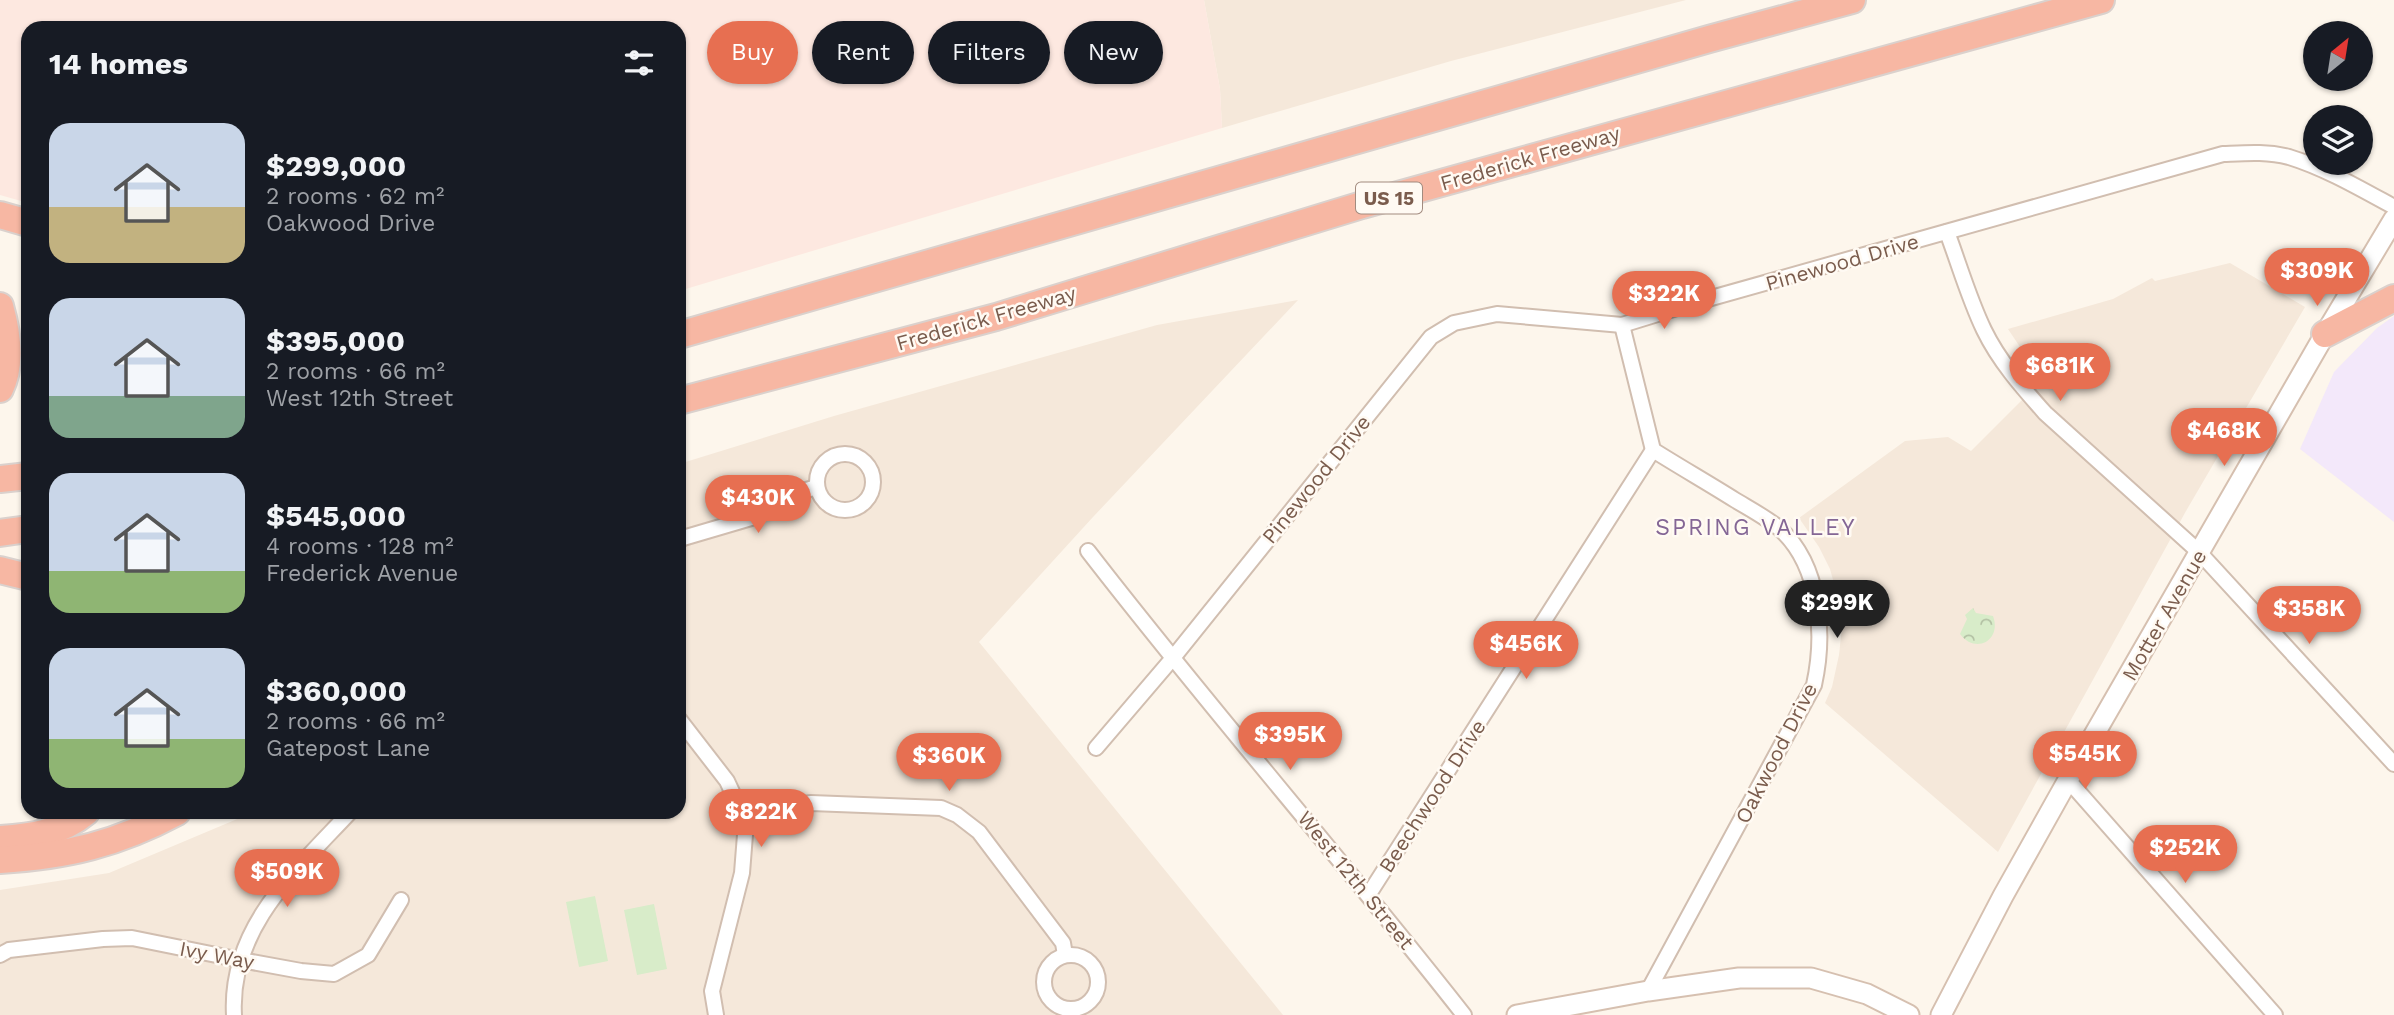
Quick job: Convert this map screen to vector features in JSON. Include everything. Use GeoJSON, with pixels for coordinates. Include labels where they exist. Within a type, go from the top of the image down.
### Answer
{"type":"FeatureCollection","features":[{"type":"Feature","properties":{"kind":"highway"},"geometry":{"type":"LineString","coordinates":[[1709,39],[1796,0]]}},
{"type":"Feature","properties":{"kind":"highway"},"geometry":{"type":"LineString","coordinates":[[686,333],[1852,0]]}},
{"type":"Feature","properties":{"kind":"highway","name":"Frederick Freeway"},"geometry":{"type":"LineString","coordinates":[[686,399],[996,317],[1362,205],[2101,0]]}},
{"type":"Feature","properties":{"kind":"highway"},"geometry":{"type":"LineString","coordinates":[[0,215],[21,221]]}},
{"type":"Feature","properties":{"kind":"highway"},"geometry":{"type":"LineString","coordinates":[[2325,334],[2394,298]]}},
{"type":"Feature","properties":{"kind":"highway"},"geometry":{"type":"LineString","coordinates":[[0,306],[6,331],[3,382],[0,389]]}},
{"type":"Feature","properties":{"kind":"highway"},"geometry":{"type":"LineString","coordinates":[[0,479],[21,477]]}},
{"type":"Feature","properties":{"kind":"highway"},"geometry":{"type":"LineString","coordinates":[[0,533],[21,530]]}},
{"type":"Feature","properties":{"kind":"highway"},"geometry":{"type":"LineString","coordinates":[[0,570],[21,575]]}},
{"type":"Feature","properties":{"kind":"highway"},"geometry":{"type":"LineString","coordinates":[[0,839],[34,836],[58,829],[74,819]]}},
{"type":"Feature","properties":{"kind":"highway"},"geometry":{"type":"LineString","coordinates":[[0,860],[71,853],[123,837],[162,819]]}},
{"type":"Feature","properties":{"kind":"main road","name":"Motter Avenue"},"geometry":{"type":"LineString","coordinates":[[1941,1015],[2068,780],[2394,219]]}},
{"type":"Feature","properties":{"kind":"main road"},"geometry":{"type":"LineString","coordinates":[[1517,1015],[1648,991],[1739,978],[1811,978],[1867,994],[1909,1015]]}},
{"type":"Feature","properties":{"kind":"street","name":"Pinewood Drive"},"geometry":{"type":"LineString","coordinates":[[1096,748],[1172,659],[1431,337],[1454,323],[1497,314],[1622,325],[2223,154],[2255,152],[2288,157],[2339,178],[2394,207]]}},
{"type":"Feature","properties":{"kind":"street"},"geometry":{"type":"LineString","coordinates":[[1947,232],[1983,328],[2011,372],[2045,413],[2199,552],[2394,764]]}},
{"type":"Feature","properties":{"kind":"street"},"geometry":{"type":"LineString","coordinates":[[1622,325],[1653,450]]}},
{"type":"Feature","properties":{"kind":"street","name":"Beechwood Drive"},"geometry":{"type":"LineString","coordinates":[[1369,894],[1653,450]]}},
{"type":"Feature","properties":{"kind":"street","name":"Oakwood Drive"},"geometry":{"type":"LineString","coordinates":[[1648,991],[1814,685],[1819,650],[1819,616],[1814,590],[1801,557],[1781,530],[1653,450]]}},
{"type":"Feature","properties":{"kind":"street"},"geometry":{"type":"LineString","coordinates":[[838,454],[859,457],[867,464],[874,483],[866,502],[857,509],[847,511],[836,510],[827,505],[820,497],[817,487],[817,476],[821,467],[828,459],[838,454]]}},
{"type":"Feature","properties":{"kind":"street"},"geometry":{"type":"LineString","coordinates":[[686,539],[751,519],[788,495],[817,487]]}},
{"type":"Feature","properties":{"kind":"street","name":"West 12th Street"},"geometry":{"type":"LineString","coordinates":[[1088,551],[1172,659],[1369,894],[1464,1015]]}},
{"type":"Feature","properties":{"kind":"street"},"geometry":{"type":"LineString","coordinates":[[686,728],[727,781],[746,822],[742,873],[712,991],[716,1015]]}},
{"type":"Feature","properties":{"kind":"street"},"geometry":{"type":"LineString","coordinates":[[2068,780],[2276,1015]]}},
{"type":"Feature","properties":{"kind":"street"},"geometry":{"type":"LineString","coordinates":[[746,822],[778,807],[811,803],[942,808],[957,815],[979,832],[1063,943],[1065,955]]}},
{"type":"Feature","properties":{"kind":"street"},"geometry":{"type":"LineString","coordinates":[[234,1015],[241,960],[249,937],[263,911],[289,876],[343,819]]}},
{"type":"Feature","properties":{"kind":"street","name":"Ivy Way"},"geometry":{"type":"LineString","coordinates":[[0,955],[9,950],[132,938],[301,971],[334,974],[368,955],[401,900]]}},
{"type":"Feature","properties":{"kind":"shaded area"},"geometry":{"type":"Polygon","coordinates":[[[0,0],[1204,0],[1220,89],[1222,128],[686,289],[686,21],[21,21],[21,201],[0,195],[0,0]]]}},
{"type":"Feature","properties":{"kind":"shaded area"},"geometry":{"type":"Polygon","coordinates":[[[1204,0],[1686,0],[1451,61],[1222,128],[1220,89],[1204,0]]]}},
{"type":"Feature","properties":{"kind":"shaded area"},"geometry":{"type":"Polygon","coordinates":[[[2230,263],[2305,307],[2186,511],[1998,852],[1825,703],[1832,687],[1839,655],[1842,627],[1840,605],[1830,569],[1799,518],[1905,441],[1948,437],[1971,451],[2042,380],[2008,329],[2113,299],[2152,278],[2155,281],[2230,263]]]}},
{"type":"Feature","properties":{"kind":"shaded area"},"geometry":{"type":"Polygon","coordinates":[[[1298,300],[979,642],[1283,1015],[0,1015],[0,890],[109,873],[237,819],[686,819],[686,462],[834,416],[1157,325],[1298,300]]]}},
{"type":"Feature","properties":{"kind":"shaded area"},"geometry":{"type":"Polygon","coordinates":[[[2394,316],[2394,522],[2300,449],[2334,372],[2377,328],[2394,316]]]}},
{"type":"Feature","properties":{"kind":"green space"},"geometry":{"type":"Polygon","coordinates":[[[1973,608],[1976,613],[1993,616],[1995,625],[1991,638],[1980,644],[1966,640],[1960,634],[1967,619],[1965,615],[1973,608]]]}},
{"type":"Feature","properties":{"kind":"green space"},"geometry":{"type":"Polygon","coordinates":[[[595,896],[608,961],[579,967],[566,902],[595,896]]]}},
{"type":"Feature","properties":{"kind":"green space"},"geometry":{"type":"Polygon","coordinates":[[[654,904],[667,969],[637,975],[624,910],[654,904]]]}},
{"type":"Feature","properties":{"kind":"district","name":"SPRING VALLEY"},"geometry":{"type":"Point","coordinates":[1756,527]}}]}
